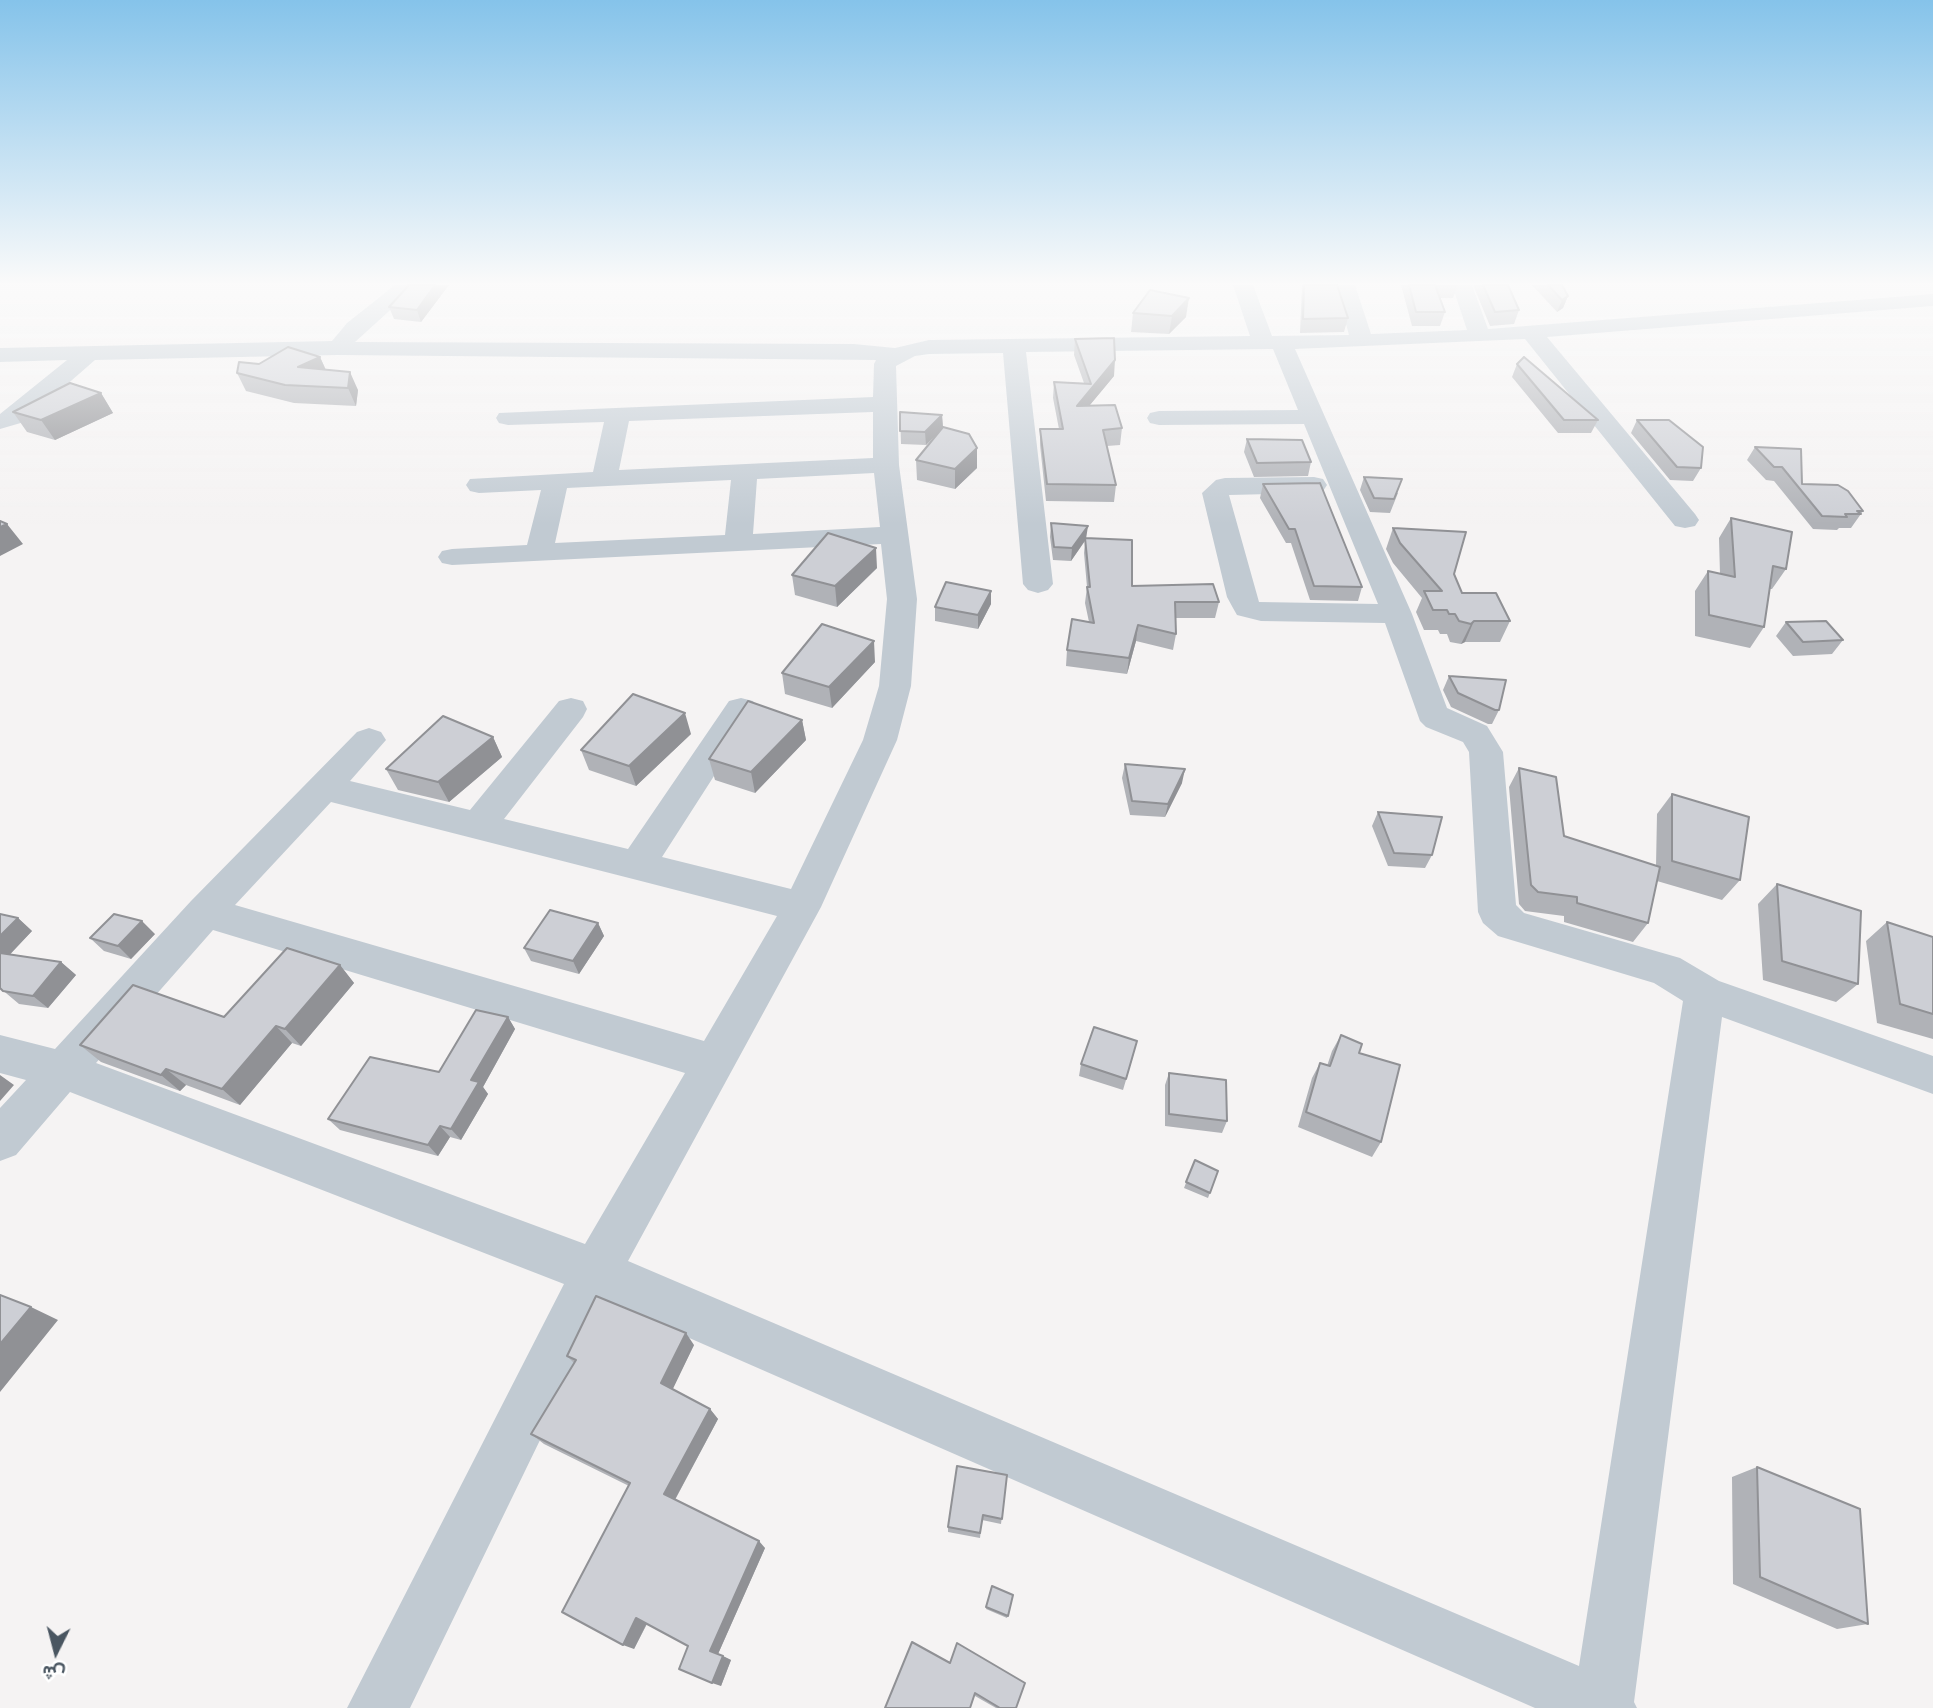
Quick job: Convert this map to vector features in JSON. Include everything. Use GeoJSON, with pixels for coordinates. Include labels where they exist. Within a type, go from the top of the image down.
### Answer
{"type":"FeatureCollection","features":[{"type":"Feature","properties":{"kind":"street"},"geometry":{"type":"LineString","coordinates":[[0,422],[15,417],[75,365]]}},
{"type":"Feature","properties":{"kind":"street"},"geometry":{"type":"LineString","coordinates":[[671,392],[676,365]]}},
{"type":"Feature","properties":{"kind":"street"},"geometry":{"type":"LineString","coordinates":[[378,1708],[596,1272],[802,907],[880,740],[895,686],[902,599],[886,465],[885,365]]}},
{"type":"Feature","properties":{"kind":"street"},"geometry":{"type":"LineString","coordinates":[[1016,365],[1038,584]]}},
{"type":"Feature","properties":{"kind":"street"},"geometry":{"type":"LineString","coordinates":[[1284,365],[1312,416],[1343,485],[1397,614],[1432,713],[1438,719],[1475,734],[1486,752],[1497,912],[1512,925],[1666,970],[1705,993],[1933,1075]]}},
{"type":"Feature","properties":{"kind":"street"},"geometry":{"type":"LineString","coordinates":[[1558,365],[1685,520]]}},
{"type":"Feature","properties":{"kind":"street"},"geometry":{"type":"LineString","coordinates":[[508,418],[618,414],[671,392],[884,404]]}},
{"type":"Feature","properties":{"kind":"street"},"geometry":{"type":"LineString","coordinates":[[604,478],[618,414]]}},
{"type":"Feature","properties":{"kind":"street"},"geometry":{"type":"LineString","coordinates":[[1159,418],[1312,416]]}},
{"type":"Feature","properties":{"kind":"street"},"geometry":{"type":"LineString","coordinates":[[479,485],[886,465]]}},
{"type":"Feature","properties":{"kind":"street"},"geometry":{"type":"LineString","coordinates":[[738,543],[745,472]]}},
{"type":"Feature","properties":{"kind":"street"},"geometry":{"type":"LineString","coordinates":[[539,552],[556,481]]}},
{"type":"Feature","properties":{"kind":"street"},"geometry":{"type":"LineString","coordinates":[[1343,485],[1218,488],[1215,493],[1242,597],[1248,608],[1261,612],[1397,614]]}},
{"type":"Feature","properties":{"kind":"street"},"geometry":{"type":"LineString","coordinates":[[452,557],[895,535]]}},
{"type":"Feature","properties":{"kind":"street"},"geometry":{"type":"LineString","coordinates":[[478,826],[571,709]]}},
{"type":"Feature","properties":{"kind":"street"},"geometry":{"type":"LineString","coordinates":[[637,866],[741,709]]}},
{"type":"Feature","properties":{"kind":"street"},"geometry":{"type":"LineString","coordinates":[[0,1140],[205,912],[327,788],[369,740]]}},
{"type":"Feature","properties":{"kind":"street"},"geometry":{"type":"LineString","coordinates":[[327,788],[802,907]]}},
{"type":"Feature","properties":{"kind":"street"},"geometry":{"type":"LineString","coordinates":[[205,912],[716,1063]]}},
{"type":"Feature","properties":{"kind":"street"},"geometry":{"type":"LineString","coordinates":[[0,1054],[62,1070],[596,1272],[1605,1707],[1705,993]]}},
{"type":"Feature","properties":{"kind":"building"},"geometry":{"type":"Polygon","coordinates":[[[239,365],[303,365],[298,367],[350,372],[348,388],[285,385],[237,373],[239,365]]]}},
{"type":"Feature","properties":{"kind":"building"},"geometry":{"type":"Polygon","coordinates":[[[1084,365],[1111,365],[1077,406],[1115,405],[1122,428],[1103,430],[1116,485],[1047,484],[1040,429],[1063,429],[1054,382],[1091,384],[1084,365]]]}},
{"type":"Feature","properties":{"kind":"building"},"geometry":{"type":"Polygon","coordinates":[[[1518,365],[1533,365],[1598,420],[1564,420],[1518,365]]]}},
{"type":"Feature","properties":{"kind":"building"},"geometry":{"type":"Polygon","coordinates":[[[70,383],[101,393],[41,420],[13,412],[70,383]]]}},
{"type":"Feature","properties":{"kind":"building"},"geometry":{"type":"Polygon","coordinates":[[[900,412],[942,415],[925,432],[900,431],[900,412]]]}},
{"type":"Feature","properties":{"kind":"building"},"geometry":{"type":"Polygon","coordinates":[[[1637,420],[1669,420],[1703,447],[1701,468],[1677,467],[1637,420]]]}},
{"type":"Feature","properties":{"kind":"building"},"geometry":{"type":"Polygon","coordinates":[[[943,427],[969,434],[977,448],[955,469],[916,460],[943,427]]]}},
{"type":"Feature","properties":{"kind":"building"},"geometry":{"type":"Polygon","coordinates":[[[1247,439],[1302,440],[1311,462],[1257,463],[1247,439]]]}},
{"type":"Feature","properties":{"kind":"building"},"geometry":{"type":"Polygon","coordinates":[[[1755,447],[1801,449],[1802,484],[1838,485],[1848,491],[1863,511],[1857,511],[1861,514],[1845,514],[1847,517],[1822,516],[1782,467],[1774,467],[1755,447]]]}},
{"type":"Feature","properties":{"kind":"building"},"geometry":{"type":"Polygon","coordinates":[[[1364,477],[1402,479],[1394,499],[1374,498],[1364,477]]]}},
{"type":"Feature","properties":{"kind":"building"},"geometry":{"type":"Polygon","coordinates":[[[1320,483],[1362,587],[1314,586],[1295,529],[1289,529],[1263,484],[1320,483]]]}},
{"type":"Feature","properties":{"kind":"building"},"geometry":{"type":"Polygon","coordinates":[[[1731,518],[1792,532],[1786,569],[1773,566],[1764,627],[1709,615],[1708,571],[1735,577],[1731,518]]]}},
{"type":"Feature","properties":{"kind":"building"},"geometry":{"type":"Polygon","coordinates":[[[1051,523],[1088,526],[1072,548],[1054,547],[1051,523]]]}},
{"type":"Feature","properties":{"kind":"building"},"geometry":{"type":"Polygon","coordinates":[[[1393,528],[1466,532],[1454,574],[1462,593],[1496,593],[1510,621],[1474,621],[1471,624],[1459,621],[1455,614],[1449,614],[1447,610],[1433,610],[1424,591],[1442,591],[1400,543],[1393,528]]]}},
{"type":"Feature","properties":{"kind":"building"},"geometry":{"type":"Polygon","coordinates":[[[828,533],[876,548],[835,586],[792,575],[828,533]]]}},
{"type":"Feature","properties":{"kind":"building"},"geometry":{"type":"Polygon","coordinates":[[[1085,538],[1132,540],[1132,586],[1213,584],[1219,602],[1175,602],[1176,634],[1138,625],[1129,658],[1067,650],[1072,619],[1094,623],[1087,587],[1090,587],[1085,538]]]}},
{"type":"Feature","properties":{"kind":"building"},"geometry":{"type":"Polygon","coordinates":[[[946,582],[991,591],[978,615],[935,607],[946,582]]]}},
{"type":"Feature","properties":{"kind":"building"},"geometry":{"type":"Polygon","coordinates":[[[1826,621],[1843,640],[1803,642],[1786,622],[1826,621]]]}},
{"type":"Feature","properties":{"kind":"building"},"geometry":{"type":"Polygon","coordinates":[[[822,624],[874,641],[829,687],[782,673],[822,624]]]}},
{"type":"Feature","properties":{"kind":"building"},"geometry":{"type":"Polygon","coordinates":[[[1449,676],[1506,680],[1499,710],[1458,693],[1449,676]]]}},
{"type":"Feature","properties":{"kind":"building"},"geometry":{"type":"Polygon","coordinates":[[[633,694],[685,713],[629,766],[581,750],[633,694]]]}},
{"type":"Feature","properties":{"kind":"building"},"geometry":{"type":"Polygon","coordinates":[[[748,701],[802,720],[751,772],[709,759],[748,701]]]}},
{"type":"Feature","properties":{"kind":"building"},"geometry":{"type":"Polygon","coordinates":[[[443,716],[493,737],[438,782],[386,769],[443,716]]]}},
{"type":"Feature","properties":{"kind":"building"},"geometry":{"type":"Polygon","coordinates":[[[1125,764],[1185,769],[1168,804],[1132,801],[1125,764]]]}},
{"type":"Feature","properties":{"kind":"building"},"geometry":{"type":"Polygon","coordinates":[[[1519,768],[1556,777],[1564,836],[1660,867],[1648,923],[1577,903],[1577,897],[1538,892],[1531,885],[1519,768]]]}},
{"type":"Feature","properties":{"kind":"building"},"geometry":{"type":"Polygon","coordinates":[[[1672,794],[1749,817],[1740,880],[1672,861],[1672,794]]]}},
{"type":"Feature","properties":{"kind":"building"},"geometry":{"type":"Polygon","coordinates":[[[1378,812],[1442,817],[1432,855],[1394,853],[1378,812]]]}},
{"type":"Feature","properties":{"kind":"building"},"geometry":{"type":"Polygon","coordinates":[[[1777,884],[1861,911],[1858,984],[1782,961],[1777,884]]]}},
{"type":"Feature","properties":{"kind":"building"},"geometry":{"type":"Polygon","coordinates":[[[550,910],[598,923],[573,961],[524,948],[550,910]]]}},
{"type":"Feature","properties":{"kind":"building"},"geometry":{"type":"Polygon","coordinates":[[[0,914],[18,918],[0,936],[0,914]]]}},
{"type":"Feature","properties":{"kind":"building"},"geometry":{"type":"Polygon","coordinates":[[[114,914],[142,921],[118,946],[90,938],[114,914]]]}},
{"type":"Feature","properties":{"kind":"building"},"geometry":{"type":"Polygon","coordinates":[[[1887,922],[1933,937],[1933,1014],[1900,1004],[1887,922]]]}},
{"type":"Feature","properties":{"kind":"building"},"geometry":{"type":"Polygon","coordinates":[[[287,948],[340,965],[285,1029],[276,1026],[222,1089],[166,1069],[161,1075],[80,1045],[133,985],[224,1017],[287,948]]]}},
{"type":"Feature","properties":{"kind":"building"},"geometry":{"type":"Polygon","coordinates":[[[0,953],[61,962],[33,996],[3,991],[0,988],[0,953]]]}},
{"type":"Feature","properties":{"kind":"building"},"geometry":{"type":"Polygon","coordinates":[[[476,1010],[508,1017],[471,1080],[479,1082],[451,1129],[440,1126],[428,1145],[328,1119],[370,1057],[439,1072],[476,1010]]]}},
{"type":"Feature","properties":{"kind":"building"},"geometry":{"type":"Polygon","coordinates":[[[1094,1027],[1137,1041],[1126,1079],[1081,1064],[1094,1027]]]}},
{"type":"Feature","properties":{"kind":"building"},"geometry":{"type":"Polygon","coordinates":[[[1341,1035],[1362,1044],[1359,1053],[1400,1065],[1381,1142],[1306,1112],[1320,1063],[1330,1066],[1341,1035]]]}},
{"type":"Feature","properties":{"kind":"building"},"geometry":{"type":"Polygon","coordinates":[[[1169,1073],[1226,1080],[1227,1121],[1169,1114],[1169,1073]]]}},
{"type":"Feature","properties":{"kind":"building"},"geometry":{"type":"Polygon","coordinates":[[[1195,1160],[1218,1171],[1210,1193],[1186,1182],[1195,1160]]]}},
{"type":"Feature","properties":{"kind":"building"},"geometry":{"type":"Polygon","coordinates":[[[0,1295],[31,1307],[0,1344],[0,1295]]]}},
{"type":"Feature","properties":{"kind":"building"},"geometry":{"type":"Polygon","coordinates":[[[596,1296],[686,1333],[661,1383],[710,1409],[664,1494],[759,1541],[710,1651],[723,1656],[712,1683],[679,1669],[688,1646],[636,1618],[623,1645],[562,1612],[630,1483],[531,1434],[576,1360],[567,1356],[596,1296]]]}},
{"type":"Feature","properties":{"kind":"building"},"geometry":{"type":"Polygon","coordinates":[[[957,1466],[1007,1475],[1002,1519],[983,1515],[980,1533],[948,1527],[957,1466]]]}},
{"type":"Feature","properties":{"kind":"building"},"geometry":{"type":"Polygon","coordinates":[[[1757,1467],[1860,1509],[1868,1624],[1760,1577],[1757,1467]]]}},
{"type":"Feature","properties":{"kind":"building"},"geometry":{"type":"Polygon","coordinates":[[[992,1586],[1013,1595],[1008,1616],[986,1607],[992,1586]]]}},
{"type":"Feature","properties":{"kind":"building"},"geometry":{"type":"Polygon","coordinates":[[[912,1642],[950,1663],[957,1643],[1025,1683],[1016,1708],[1000,1708],[975,1693],[970,1708],[885,1708],[912,1642]]]}}]}
